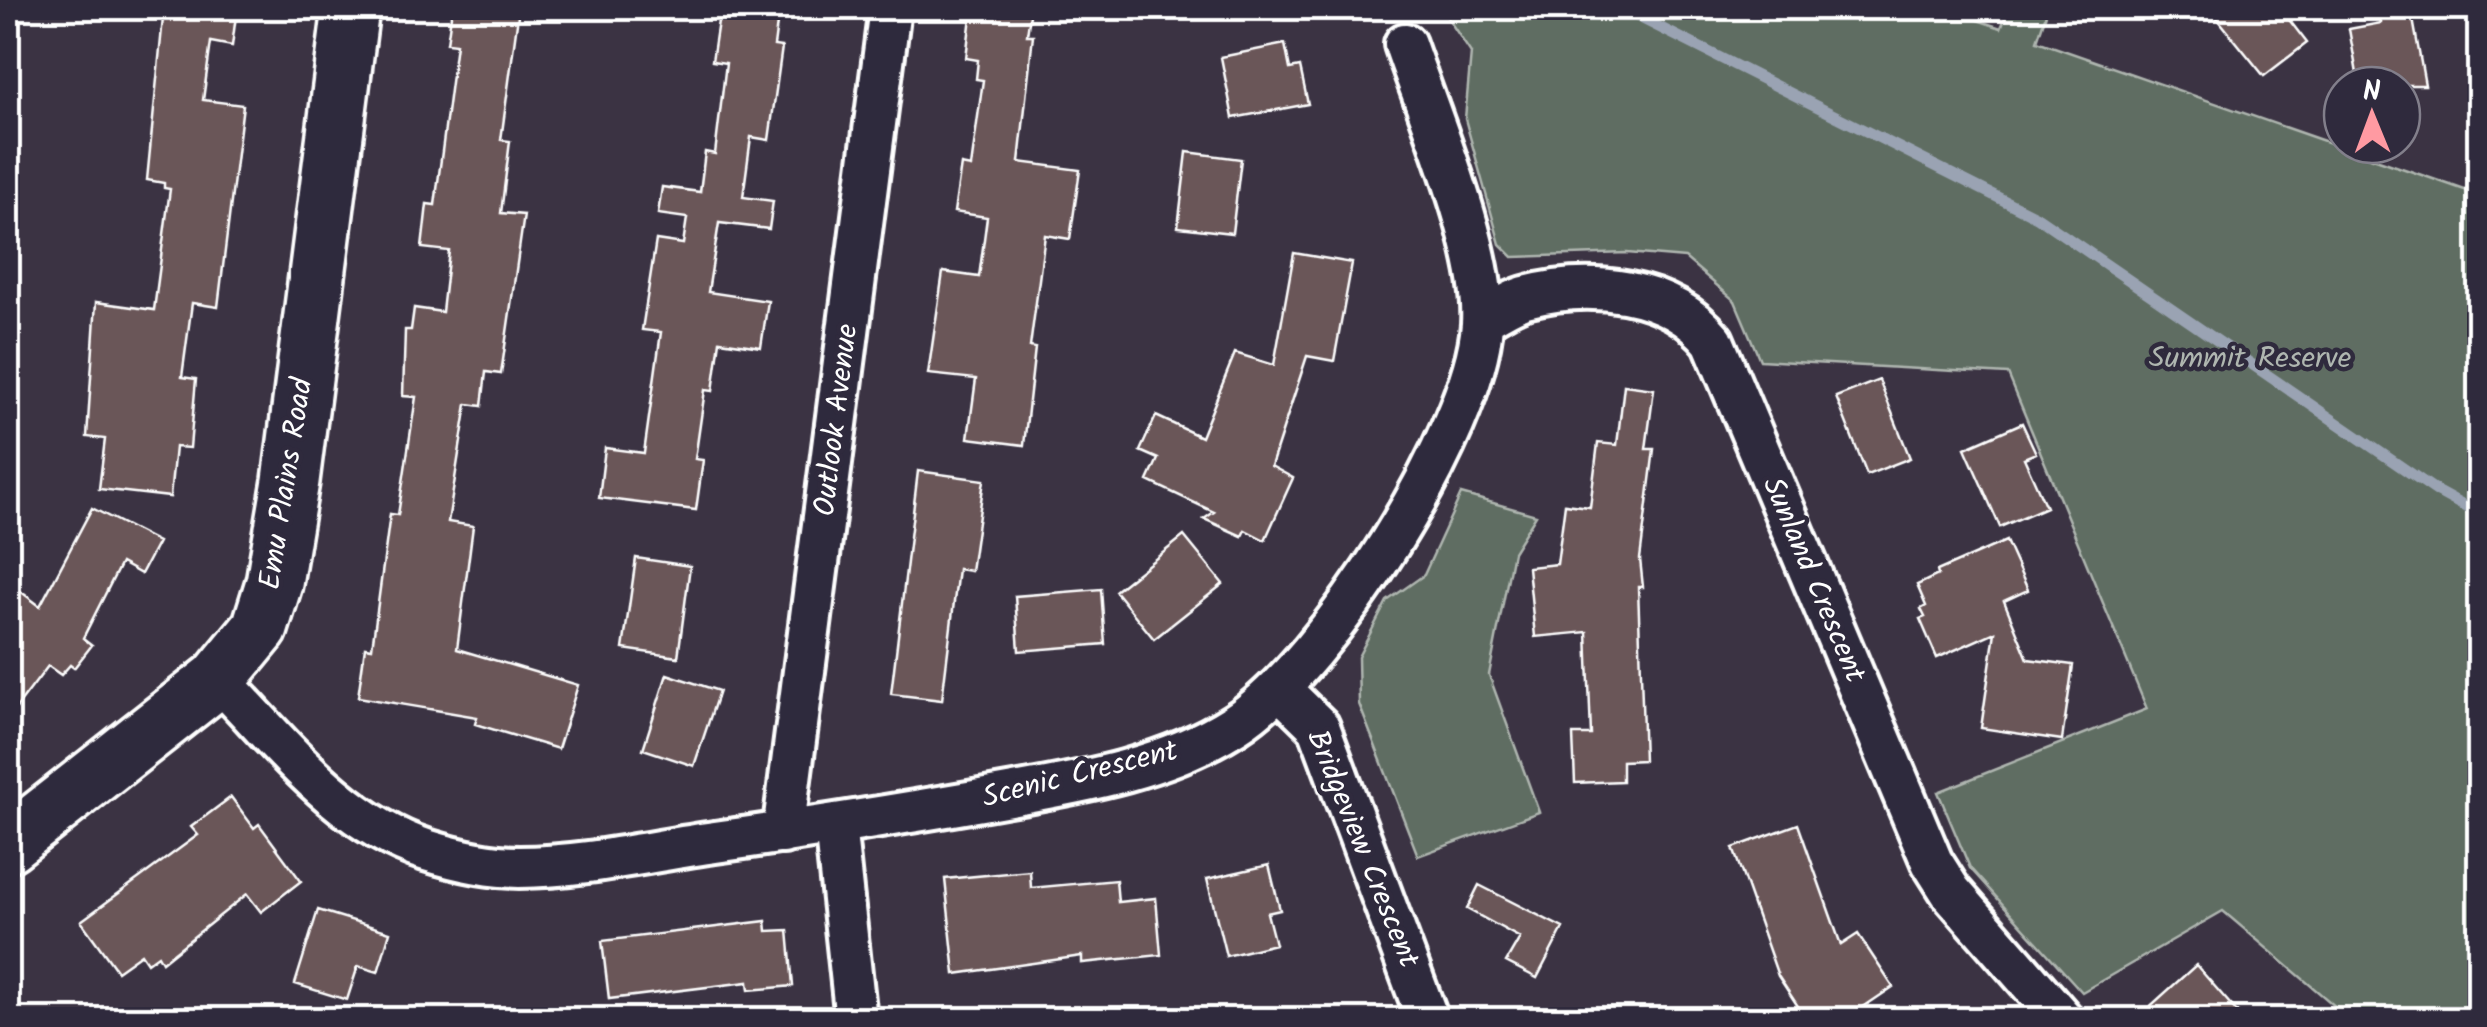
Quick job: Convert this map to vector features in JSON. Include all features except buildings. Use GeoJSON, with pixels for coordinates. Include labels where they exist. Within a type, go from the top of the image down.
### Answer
{"type":"FeatureCollection","features":[{"type":"Feature","properties":{"kind":"street","name":"Emu Plains Road"},"geometry":{"type":"LineString","coordinates":[[8,844],[218,679],[255,637],[274,583],[351,8]]}},
{"type":"Feature","properties":{"kind":"street","name":"Outlook Avenue"},"geometry":{"type":"LineString","coordinates":[[783,833],[890,8]]}},
{"type":"Feature","properties":{"kind":"street","name":"Scenic Crescent"},"geometry":{"type":"LineString","coordinates":[[218,679],[355,815],[383,833],[430,852],[515,867],[835,826],[1056,786],[1159,761],[1238,722],[1279,688],[1336,624],[1442,454],[1474,376],[1483,318],[1456,195],[1405,44]]}},
{"type":"Feature","properties":{"kind":"street","name":"Sunland Crescent"},"geometry":{"type":"LineString","coordinates":[[1483,318],[1520,298],[1604,289],[1662,302],[1699,324],[1713,341],[1932,862],[1951,892],[2063,1020]]}},
{"type":"Feature","properties":{"kind":"street","name":"Bridgeview Crescent"},"geometry":{"type":"LineString","coordinates":[[1279,688],[1319,727],[1428,1020]]}},
{"type":"Feature","properties":{"kind":"street"},"geometry":{"type":"LineString","coordinates":[[835,826],[856,1020]]}},
{"type":"Feature","properties":{"kind":"green space","name":"Summit Reserve"},"geometry":{"type":"Polygon","coordinates":[[[1441,8],[1941,8],[2001,28],[2009,8],[2048,8],[2037,41],[2322,140],[2322,165],[2393,165],[2479,195],[2479,1019],[2350,1019],[2223,911],[2082,992],[1970,868],[1938,792],[2147,709],[2008,374],[1760,360],[1735,301],[1685,258],[1627,253],[1513,257],[1500,244],[1465,119],[1471,53],[1441,8]]]}},
{"type":"Feature","properties":{"kind":"green space"},"geometry":{"type":"Polygon","coordinates":[[[8,278],[18,388],[8,415],[8,278]]]}},
{"type":"Feature","properties":{"kind":"green space"},"geometry":{"type":"Polygon","coordinates":[[[1461,494],[1536,515],[1513,552],[1489,675],[1539,812],[1418,856],[1359,704],[1358,657],[1387,601],[1424,575],[1461,494]]]}},
{"type":"Feature","properties":{"kind":"waterway"},"geometry":{"type":"LineString","coordinates":[[1621,8],[2037,217],[2438,492],[2480,515]]}}]}
